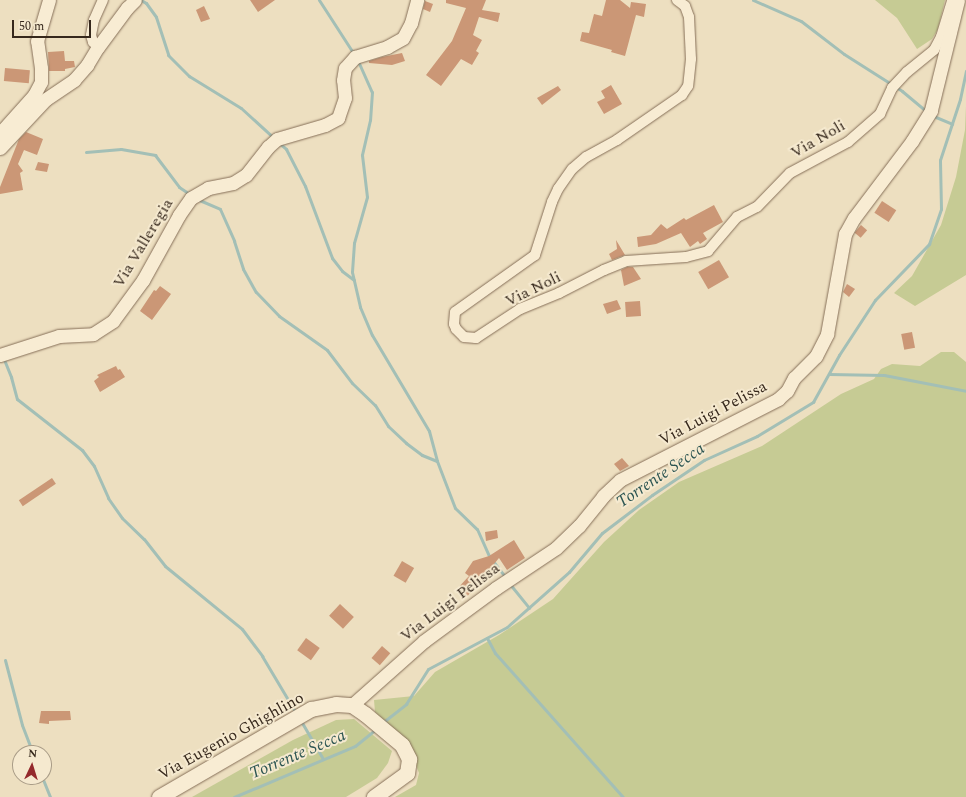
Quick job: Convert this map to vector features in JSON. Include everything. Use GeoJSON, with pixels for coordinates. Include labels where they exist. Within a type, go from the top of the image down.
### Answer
{"type":"FeatureCollection","features":[{"type":"Feature","properties":{"kind":"main road","name":"Via Eugenio Ghighlino"},"geometry":{"type":"LineString","coordinates":[[159,797],[311,709],[336,704],[352,705]]}},
{"type":"Feature","properties":{"kind":"main road"},"geometry":{"type":"LineString","coordinates":[[352,705],[365,714],[402,746],[409,760],[407,773],[374,797]]}},
{"type":"Feature","properties":{"kind":"street"},"geometry":{"type":"LineString","coordinates":[[0,133],[34,94],[40,82],[41,68],[37,41],[50,0]]}},
{"type":"Feature","properties":{"kind":"street"},"geometry":{"type":"LineString","coordinates":[[98,46],[93,42],[91,35],[94,20],[103,0]]}},
{"type":"Feature","properties":{"kind":"street"},"geometry":{"type":"LineString","coordinates":[[0,148],[46,99],[74,80],[87,65],[98,46],[127,8],[135,0]]}},
{"type":"Feature","properties":{"kind":"street","name":"Via Valleregia"},"geometry":{"type":"LineString","coordinates":[[0,355],[59,336],[93,334],[113,321],[143,280],[179,215],[191,198],[208,188],[232,183],[246,175],[277,139],[326,125],[338,118],[345,98],[343,80],[345,68],[355,58],[387,48],[403,38],[411,23],[417,0]]}},
{"type":"Feature","properties":{"kind":"street","name":"Via Noli"},"geometry":{"type":"LineString","coordinates":[[678,0],[685,6],[689,17],[691,59],[688,86],[682,95],[617,140],[586,157],[572,169],[558,189],[552,202],[535,255],[455,312],[454,324],[456,329],[464,337],[476,338],[520,309],[626,261],[686,257],[708,251],[737,216],[757,207],[790,173],[848,142],[880,114],[892,88],[907,72],[934,50],[941,37],[952,0]]}},
{"type":"Feature","properties":{"kind":"street","name":"Via Luigi Pelissa"},"geometry":{"type":"LineString","coordinates":[[352,705],[424,641],[496,588],[556,548],[579,526],[603,496],[620,480],[778,399],[787,391],[794,378],[816,356],[828,334],[845,234],[854,218],[912,141],[931,110],[958,0]]}},
{"type":"Feature","properties":{"kind":"green space"},"geometry":{"type":"Polygon","coordinates":[[[875,0],[945,0],[938,29],[932,39],[917,49],[897,18],[875,0]]]}},
{"type":"Feature","properties":{"kind":"green space"},"geometry":{"type":"Polygon","coordinates":[[[966,106],[966,275],[915,306],[894,293],[912,276],[941,225],[956,177],[965,130],[966,106]]]}},
{"type":"Feature","properties":{"kind":"green space"},"geometry":{"type":"Polygon","coordinates":[[[941,352],[954,352],[966,362],[966,797],[395,797],[416,785],[419,773],[409,747],[375,712],[374,700],[414,696],[435,672],[499,635],[553,599],[604,542],[639,510],[679,482],[762,446],[841,394],[874,379],[881,369],[892,364],[920,366],[941,352]]]}},
{"type":"Feature","properties":{"kind":"green space"},"geometry":{"type":"Polygon","coordinates":[[[354,719],[392,751],[388,763],[377,778],[346,797],[192,797],[293,740],[336,720],[354,719]]]}},
{"type":"Feature","properties":{"kind":"building"},"geometry":{"type":"Polygon","coordinates":[[[250,0],[275,0],[258,12],[250,0]]]}},
{"type":"Feature","properties":{"kind":"building"},"geometry":{"type":"Polygon","coordinates":[[[446,0],[486,0],[482,10],[500,13],[498,22],[479,17],[473,35],[482,40],[476,51],[479,53],[472,65],[461,59],[441,86],[426,75],[452,41],[466,8],[446,3],[446,0]]]}},
{"type":"Feature","properties":{"kind":"building"},"geometry":{"type":"Polygon","coordinates":[[[606,0],[620,0],[630,8],[631,2],[646,4],[644,17],[636,15],[625,56],[611,52],[612,50],[580,41],[582,32],[589,33],[594,14],[602,16],[606,0]]]}},
{"type":"Feature","properties":{"kind":"building"},"geometry":{"type":"Polygon","coordinates":[[[425,1],[433,4],[430,12],[423,9],[425,1]]]}},
{"type":"Feature","properties":{"kind":"building"},"geometry":{"type":"Polygon","coordinates":[[[204,6],[210,19],[201,22],[196,10],[204,6]]]}},
{"type":"Feature","properties":{"kind":"building"},"geometry":{"type":"Polygon","coordinates":[[[64,51],[65,61],[74,61],[75,67],[65,69],[65,71],[49,71],[48,52],[64,51]]]}},
{"type":"Feature","properties":{"kind":"building"},"geometry":{"type":"Polygon","coordinates":[[[402,53],[405,61],[392,65],[369,63],[369,61],[382,57],[402,53]]]}},
{"type":"Feature","properties":{"kind":"building"},"geometry":{"type":"Polygon","coordinates":[[[5,68],[30,70],[29,83],[4,81],[5,68]]]}},
{"type":"Feature","properties":{"kind":"building"},"geometry":{"type":"Polygon","coordinates":[[[611,85],[622,104],[604,114],[597,102],[605,98],[601,91],[611,85]]]}},
{"type":"Feature","properties":{"kind":"building"},"geometry":{"type":"Polygon","coordinates":[[[558,86],[561,90],[542,105],[537,98],[558,86]]]}},
{"type":"Feature","properties":{"kind":"building"},"geometry":{"type":"Polygon","coordinates":[[[26,132],[43,139],[37,155],[24,150],[18,164],[23,171],[20,173],[23,190],[0,194],[0,187],[19,139],[26,132]]]}},
{"type":"Feature","properties":{"kind":"building"},"geometry":{"type":"Polygon","coordinates":[[[38,162],[49,164],[47,172],[35,170],[38,162]]]}},
{"type":"Feature","properties":{"kind":"building"},"geometry":{"type":"Polygon","coordinates":[[[882,201],[896,210],[889,222],[874,213],[882,201]]]}},
{"type":"Feature","properties":{"kind":"building"},"geometry":{"type":"Polygon","coordinates":[[[714,205],[723,222],[703,233],[707,239],[700,244],[698,241],[690,247],[681,233],[656,244],[638,247],[637,237],[651,235],[661,224],[667,229],[684,218],[686,220],[714,205]]]}},
{"type":"Feature","properties":{"kind":"building"},"geometry":{"type":"Polygon","coordinates":[[[861,225],[867,230],[861,238],[855,233],[861,225]]]}},
{"type":"Feature","properties":{"kind":"building"},"geometry":{"type":"Polygon","coordinates":[[[616,240],[625,255],[612,260],[609,254],[617,249],[616,240]]]}},
{"type":"Feature","properties":{"kind":"building"},"geometry":{"type":"Polygon","coordinates":[[[719,260],[729,277],[708,289],[698,272],[719,260]]]}},
{"type":"Feature","properties":{"kind":"building"},"geometry":{"type":"Polygon","coordinates":[[[627,267],[633,267],[641,279],[624,286],[621,270],[627,267]]]}},
{"type":"Feature","properties":{"kind":"building"},"geometry":{"type":"Polygon","coordinates":[[[847,284],[855,289],[849,297],[843,292],[847,284]]]}},
{"type":"Feature","properties":{"kind":"building"},"geometry":{"type":"Polygon","coordinates":[[[160,286],[171,294],[152,320],[140,311],[154,290],[156,291],[160,286]]]}},
{"type":"Feature","properties":{"kind":"building"},"geometry":{"type":"Polygon","coordinates":[[[617,300],[621,309],[607,314],[603,304],[617,300]]]}},
{"type":"Feature","properties":{"kind":"building"},"geometry":{"type":"Polygon","coordinates":[[[640,301],[641,316],[626,317],[625,302],[640,301]]]}},
{"type":"Feature","properties":{"kind":"building"},"geometry":{"type":"Polygon","coordinates":[[[912,332],[915,348],[904,350],[901,334],[912,332]]]}},
{"type":"Feature","properties":{"kind":"building"},"geometry":{"type":"Polygon","coordinates":[[[116,366],[125,377],[100,392],[94,381],[99,377],[97,375],[116,366]]]}},
{"type":"Feature","properties":{"kind":"building"},"geometry":{"type":"Polygon","coordinates":[[[622,458],[629,466],[620,471],[614,464],[622,458]]]}},
{"type":"Feature","properties":{"kind":"building"},"geometry":{"type":"Polygon","coordinates":[[[52,478],[56,484],[23,506],[19,500],[52,478]]]}},
{"type":"Feature","properties":{"kind":"building"},"geometry":{"type":"Polygon","coordinates":[[[497,530],[498,538],[486,541],[485,532],[497,530]]]}},
{"type":"Feature","properties":{"kind":"building"},"geometry":{"type":"Polygon","coordinates":[[[514,540],[525,558],[507,570],[499,558],[465,599],[456,590],[469,576],[465,573],[473,561],[489,556],[514,540]]]}},
{"type":"Feature","properties":{"kind":"building"},"geometry":{"type":"Polygon","coordinates":[[[402,561],[414,568],[406,583],[394,576],[402,561]]]}},
{"type":"Feature","properties":{"kind":"building"},"geometry":{"type":"Polygon","coordinates":[[[340,604],[354,617],[343,629],[329,616],[340,604]]]}},
{"type":"Feature","properties":{"kind":"building"},"geometry":{"type":"Polygon","coordinates":[[[306,638],[320,648],[311,660],[297,650],[306,638]]]}},
{"type":"Feature","properties":{"kind":"building"},"geometry":{"type":"Polygon","coordinates":[[[382,646],[390,653],[380,665],[372,658],[382,646]]]}},
{"type":"Feature","properties":{"kind":"building"},"geometry":{"type":"Polygon","coordinates":[[[41,711],[70,711],[71,720],[49,721],[49,724],[39,723],[41,711]]]}},
{"type":"Feature","properties":{"kind":"waterway"},"geometry":{"type":"LineString","coordinates":[[141,0],[146,3],[156,17],[168,55],[189,76],[241,108],[274,138]]}},
{"type":"Feature","properties":{"kind":"waterway"},"geometry":{"type":"LineString","coordinates":[[319,0],[354,54]]}},
{"type":"Feature","properties":{"kind":"waterway"},"geometry":{"type":"LineString","coordinates":[[753,0],[801,21],[844,54],[902,91],[927,112]]}},
{"type":"Feature","properties":{"kind":"waterway"},"geometry":{"type":"LineString","coordinates":[[358,61],[372,92],[370,120],[362,155],[367,197],[354,243],[352,272],[360,307],[372,335],[429,431],[437,461],[455,508],[477,529],[489,556],[506,578]]}},
{"type":"Feature","properties":{"kind":"waterway","name":"Torrente Secca"},"geometry":{"type":"LineString","coordinates":[[382,723],[406,704],[428,669],[507,627],[569,572],[602,533],[652,495],[704,460],[757,436],[813,402],[839,355],[875,300],[929,244],[941,209],[940,160],[960,99],[966,71]]}},
{"type":"Feature","properties":{"kind":"waterway"},"geometry":{"type":"LineString","coordinates":[[931,115],[952,124]]}},
{"type":"Feature","properties":{"kind":"waterway"},"geometry":{"type":"LineString","coordinates":[[278,142],[286,149],[305,186],[332,258],[342,271],[354,280]]}},
{"type":"Feature","properties":{"kind":"waterway"},"geometry":{"type":"LineString","coordinates":[[86,152],[121,149],[155,155],[179,187],[191,195]]}},
{"type":"Feature","properties":{"kind":"waterway"},"geometry":{"type":"LineString","coordinates":[[197,199],[220,209],[234,241],[243,269],[256,292],[279,316],[327,350],[352,383],[375,405],[388,426],[406,443],[422,455],[437,461]]}},
{"type":"Feature","properties":{"kind":"waterway"},"geometry":{"type":"LineString","coordinates":[[3,357],[11,377],[17,399],[82,450],[94,466],[108,498],[122,518],[144,539],[165,566],[242,629],[262,656],[296,713]]}},
{"type":"Feature","properties":{"kind":"waterway"},"geometry":{"type":"LineString","coordinates":[[829,374],[884,375],[966,391]]}},
{"type":"Feature","properties":{"kind":"waterway"},"geometry":{"type":"LineString","coordinates":[[509,583],[529,608]]}},
{"type":"Feature","properties":{"kind":"waterway"},"geometry":{"type":"LineString","coordinates":[[487,638],[495,653],[623,797]]}},
{"type":"Feature","properties":{"kind":"waterway"},"geometry":{"type":"LineString","coordinates":[[5,660],[22,725],[30,745]]}},
{"type":"Feature","properties":{"kind":"waterway"},"geometry":{"type":"LineString","coordinates":[[301,721],[323,759]]}},
{"type":"Feature","properties":{"kind":"waterway","name":"Torrente Secca"},"geometry":{"type":"LineString","coordinates":[[234,797],[355,746],[377,728]]}},
{"type":"Feature","properties":{"kind":"waterway"},"geometry":{"type":"LineString","coordinates":[[45,785],[50,797]]}}]}
